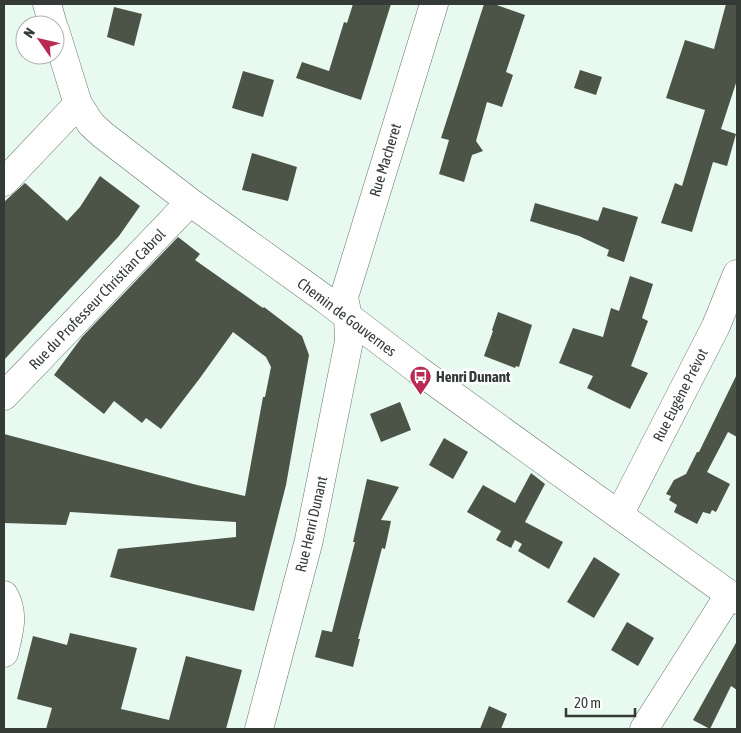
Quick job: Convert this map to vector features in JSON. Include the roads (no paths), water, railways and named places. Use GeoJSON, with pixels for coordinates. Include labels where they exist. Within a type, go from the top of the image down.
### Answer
{"type":"FeatureCollection","features":[{"type":"Feature","properties":{"kind":"street","name":"Rue Macheret"},"geometry":{"type":"LineString","coordinates":[[348,317],[344,297],[350,274],[434,4]]}},
{"type":"Feature","properties":{"kind":"street","name":"Chemin de Gouvernes"},"geometry":{"type":"LineString","coordinates":[[65,62],[78,104],[91,124],[103,135],[190,202],[733,597]]}},
{"type":"Feature","properties":{"kind":"street"},"geometry":{"type":"LineString","coordinates":[[4,182],[78,104]]}},
{"type":"Feature","properties":{"kind":"street","name":"Rue du Professeur Christian Cabrol"},"geometry":{"type":"LineString","coordinates":[[4,396],[190,202]]}},
{"type":"Feature","properties":{"kind":"street","name":"Rue Eugène Prévot"},"geometry":{"type":"LineString","coordinates":[[619,515],[716,326],[737,274]]}},
{"type":"Feature","properties":{"kind":"street","name":"Rue Henri Dunant"},"geometry":{"type":"LineString","coordinates":[[259,729],[309,540],[349,341],[348,317]]}},
{"type":"Feature","properties":{"kind":"street"},"geometry":{"type":"LineString","coordinates":[[4,595],[9,604],[11,624],[4,653]]}},
{"type":"Feature","properties":{"kind":"street"},"geometry":{"type":"LineString","coordinates":[[644,729],[733,597]]}},
{"type":"Feature","properties":{"kind":"place","name":"Henri Dunant"},"geometry":{"type":"Point","coordinates":[420,395]}}]}
